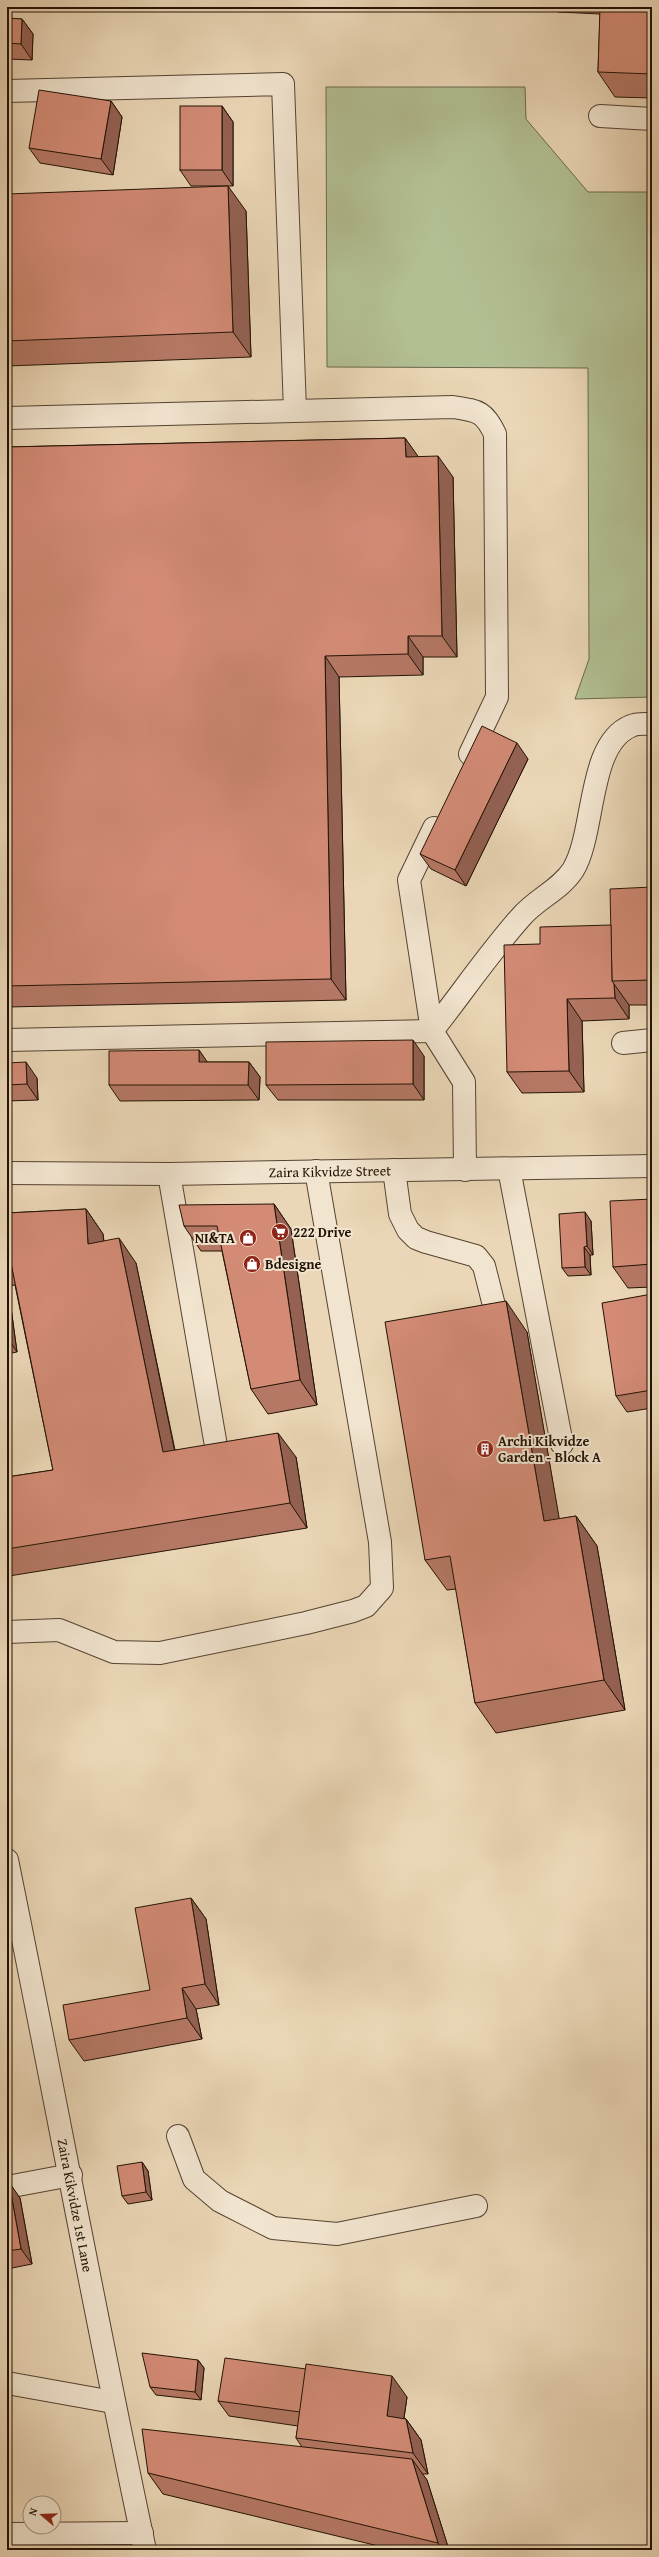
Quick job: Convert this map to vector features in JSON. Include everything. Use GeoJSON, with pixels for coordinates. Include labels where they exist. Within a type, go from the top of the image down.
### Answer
{"type":"FeatureCollection","features":[{"type":"Feature","properties":{"kind":"street"},"geometry":{"type":"LineString","coordinates":[[7,91],[283,84],[295,410]]}},
{"type":"Feature","properties":{"kind":"street"},"geometry":{"type":"LineString","coordinates":[[600,116],[652,119]]}},
{"type":"Feature","properties":{"kind":"street"},"geometry":{"type":"LineString","coordinates":[[7,418],[454,407],[475,410],[488,418],[495,434],[497,697],[460,774]]}},
{"type":"Feature","properties":{"kind":"street"},"geometry":{"type":"LineString","coordinates":[[432,1031],[522,915],[553,891],[573,870],[587,833],[599,774],[606,750],[618,733],[632,725],[652,724]]}},
{"type":"Feature","properties":{"kind":"street"},"geometry":{"type":"LineString","coordinates":[[443,810],[409,880],[432,1031],[464,1082],[465,1170]]}},
{"type":"Feature","properties":{"kind":"street"},"geometry":{"type":"LineString","coordinates":[[7,1040],[432,1031]]}},
{"type":"Feature","properties":{"kind":"street"},"geometry":{"type":"LineString","coordinates":[[623,1043],[652,1040]]}},
{"type":"Feature","properties":{"kind":"street","name":"Zaira Kikvidze Street"},"geometry":{"type":"LineString","coordinates":[[7,1174],[169,1174],[652,1166]]}},
{"type":"Feature","properties":{"kind":"street"},"geometry":{"type":"LineString","coordinates":[[509,1169],[562,1444]]}},
{"type":"Feature","properties":{"kind":"street"},"geometry":{"type":"LineString","coordinates":[[394,1170],[400,1214],[408,1230],[416,1238],[426,1242],[476,1256],[484,1266],[501,1336]]}},
{"type":"Feature","properties":{"kind":"street"},"geometry":{"type":"LineString","coordinates":[[7,1632],[59,1630],[114,1652],[160,1653],[306,1623],[353,1611],[366,1606],[382,1588],[380,1542],[316,1171]]}},
{"type":"Feature","properties":{"kind":"street"},"geometry":{"type":"LineString","coordinates":[[169,1174],[216,1446]]}},
{"type":"Feature","properties":{"kind":"street","name":"Zaira Kikvidze 1st Lane"},"geometry":{"type":"LineString","coordinates":[[7,1860],[71,2175],[114,2402],[144,2542]]}},
{"type":"Feature","properties":{"kind":"street"},"geometry":{"type":"LineString","coordinates":[[178,2136],[194,2179],[220,2201],[273,2228],[337,2234],[476,2206]]}},
{"type":"Feature","properties":{"kind":"street"},"geometry":{"type":"LineString","coordinates":[[7,2187],[71,2175]]}},
{"type":"Feature","properties":{"kind":"street"},"geometry":{"type":"LineString","coordinates":[[7,2383],[114,2402]]}},
{"type":"Feature","properties":{"kind":"street"},"geometry":{"type":"LineString","coordinates":[[12,2529],[144,2542]]}},
{"type":"Feature","properties":{"kind":"green space"},"geometry":{"type":"Polygon","coordinates":[[[326,87],[525,87],[526,119],[588,192],[652,192],[652,697],[575,699],[589,659],[588,368],[327,367],[326,87]]]}},
{"type":"Feature","properties":{"kind":"building"},"geometry":{"type":"Polygon","coordinates":[[[600,7],[652,7],[652,74],[598,72],[600,7]]]}},
{"type":"Feature","properties":{"kind":"building"},"geometry":{"type":"Polygon","coordinates":[[[7,18],[22,19],[21,44],[7,43],[7,18]]]}},
{"type":"Feature","properties":{"kind":"building"},"geometry":{"type":"Polygon","coordinates":[[[39,90],[111,101],[101,159],[29,148],[39,90]]]}},
{"type":"Feature","properties":{"kind":"building"},"geometry":{"type":"Polygon","coordinates":[[[180,106],[222,106],[222,170],[180,170],[180,106]]]}},
{"type":"Feature","properties":{"kind":"building"},"geometry":{"type":"Polygon","coordinates":[[[228,186],[233,332],[7,341],[7,194],[228,186]]]}},
{"type":"Feature","properties":{"kind":"building"},"geometry":{"type":"Polygon","coordinates":[[[405,438],[406,457],[438,456],[442,636],[408,636],[408,654],[325,656],[331,979],[7,986],[7,447],[405,438]]]}},
{"type":"Feature","properties":{"kind":"building"},"geometry":{"type":"Polygon","coordinates":[[[482,726],[517,743],[455,870],[420,854],[482,726]]]}},
{"type":"Feature","properties":{"kind":"building"},"geometry":{"type":"Polygon","coordinates":[[[652,887],[652,980],[612,981],[610,889],[652,887]]]}},
{"type":"Feature","properties":{"kind":"building"},"geometry":{"type":"Polygon","coordinates":[[[611,925],[612,981],[614,984],[615,998],[567,999],[569,1071],[507,1072],[504,945],[540,944],[540,927],[611,925]]]}},
{"type":"Feature","properties":{"kind":"building"},"geometry":{"type":"Polygon","coordinates":[[[413,1040],[413,1084],[266,1085],[266,1042],[413,1040]]]}},
{"type":"Feature","properties":{"kind":"building"},"geometry":{"type":"Polygon","coordinates":[[[199,1050],[199,1062],[249,1062],[248,1085],[109,1085],[109,1051],[199,1050]]]}},
{"type":"Feature","properties":{"kind":"building"},"geometry":{"type":"Polygon","coordinates":[[[26,1062],[27,1084],[7,1085],[7,1063],[26,1062]]]}},
{"type":"Feature","properties":{"kind":"building"},"geometry":{"type":"Polygon","coordinates":[[[652,1199],[652,1264],[613,1267],[610,1201],[652,1199]]]}},
{"type":"Feature","properties":{"kind":"building"},"geometry":{"type":"Polygon","coordinates":[[[274,1204],[300,1380],[251,1389],[217,1226],[184,1226],[179,1205],[274,1204]]]}},
{"type":"Feature","properties":{"kind":"building"},"geometry":{"type":"Polygon","coordinates":[[[86,1209],[88,1244],[119,1238],[163,1452],[278,1433],[290,1503],[7,1549],[7,1477],[53,1470],[10,1258],[7,1258],[7,1213],[86,1209]]]}},
{"type":"Feature","properties":{"kind":"building"},"geometry":{"type":"Polygon","coordinates":[[[585,1212],[587,1246],[584,1247],[585,1267],[562,1268],[559,1214],[585,1212]]]}},
{"type":"Feature","properties":{"kind":"building"},"geometry":{"type":"Polygon","coordinates":[[[652,1294],[652,1390],[616,1396],[602,1303],[652,1294]]]}},
{"type":"Feature","properties":{"kind":"building","name":"Archi Kikvidze Garden - Block A"},"geometry":{"type":"Polygon","coordinates":[[[506,1301],[544,1521],[576,1516],[604,1680],[475,1703],[450,1556],[425,1560],[385,1322],[506,1301]]]}},
{"type":"Feature","properties":{"kind":"building"},"geometry":{"type":"Polygon","coordinates":[[[191,1898],[205,1984],[182,1988],[187,2018],[69,2040],[63,2005],[150,1990],[135,1908],[191,1898]]]}},
{"type":"Feature","properties":{"kind":"building"},"geometry":{"type":"Polygon","coordinates":[[[142,2162],[146,2192],[122,2196],[117,2166],[142,2162]]]}},
{"type":"Feature","properties":{"kind":"building"},"geometry":{"type":"Polygon","coordinates":[[[9,2182],[21,2249],[7,2251],[7,2183],[9,2182]]]}},
{"type":"Feature","properties":{"kind":"building"},"geometry":{"type":"Polygon","coordinates":[[[142,2353],[198,2360],[195,2392],[150,2387],[142,2353]]]}},
{"type":"Feature","properties":{"kind":"building"},"geometry":{"type":"Polygon","coordinates":[[[225,2358],[306,2369],[300,2412],[218,2401],[225,2358]]]}},
{"type":"Feature","properties":{"kind":"building"},"geometry":{"type":"Polygon","coordinates":[[[306,2364],[392,2376],[387,2416],[406,2419],[413,2453],[296,2438],[306,2364]]]}},
{"type":"Feature","properties":{"kind":"building"},"geometry":{"type":"Polygon","coordinates":[[[142,2429],[412,2459],[438,2543],[148,2473],[142,2429]]]}},
{"type":"Feature","properties":{"kind":"building"},"geometry":{"type":"Polygon","coordinates":[[[29,2547],[82,2550],[29,2550],[29,2547]]]}},
{"type":"Feature","properties":{"kind":"place","name":"222 Drive"},"geometry":{"type":"Point","coordinates":[280,1232]}},
{"type":"Feature","properties":{"kind":"place","name":"NI&TA"},"geometry":{"type":"Point","coordinates":[248,1238]}},
{"type":"Feature","properties":{"kind":"place","name":"Bdesigne"},"geometry":{"type":"Point","coordinates":[252,1264]}},
{"type":"Feature","properties":{"kind":"place","name":"Archi Kikvidze Garden - Block A"},"geometry":{"type":"Point","coordinates":[485,1449]}}]}
